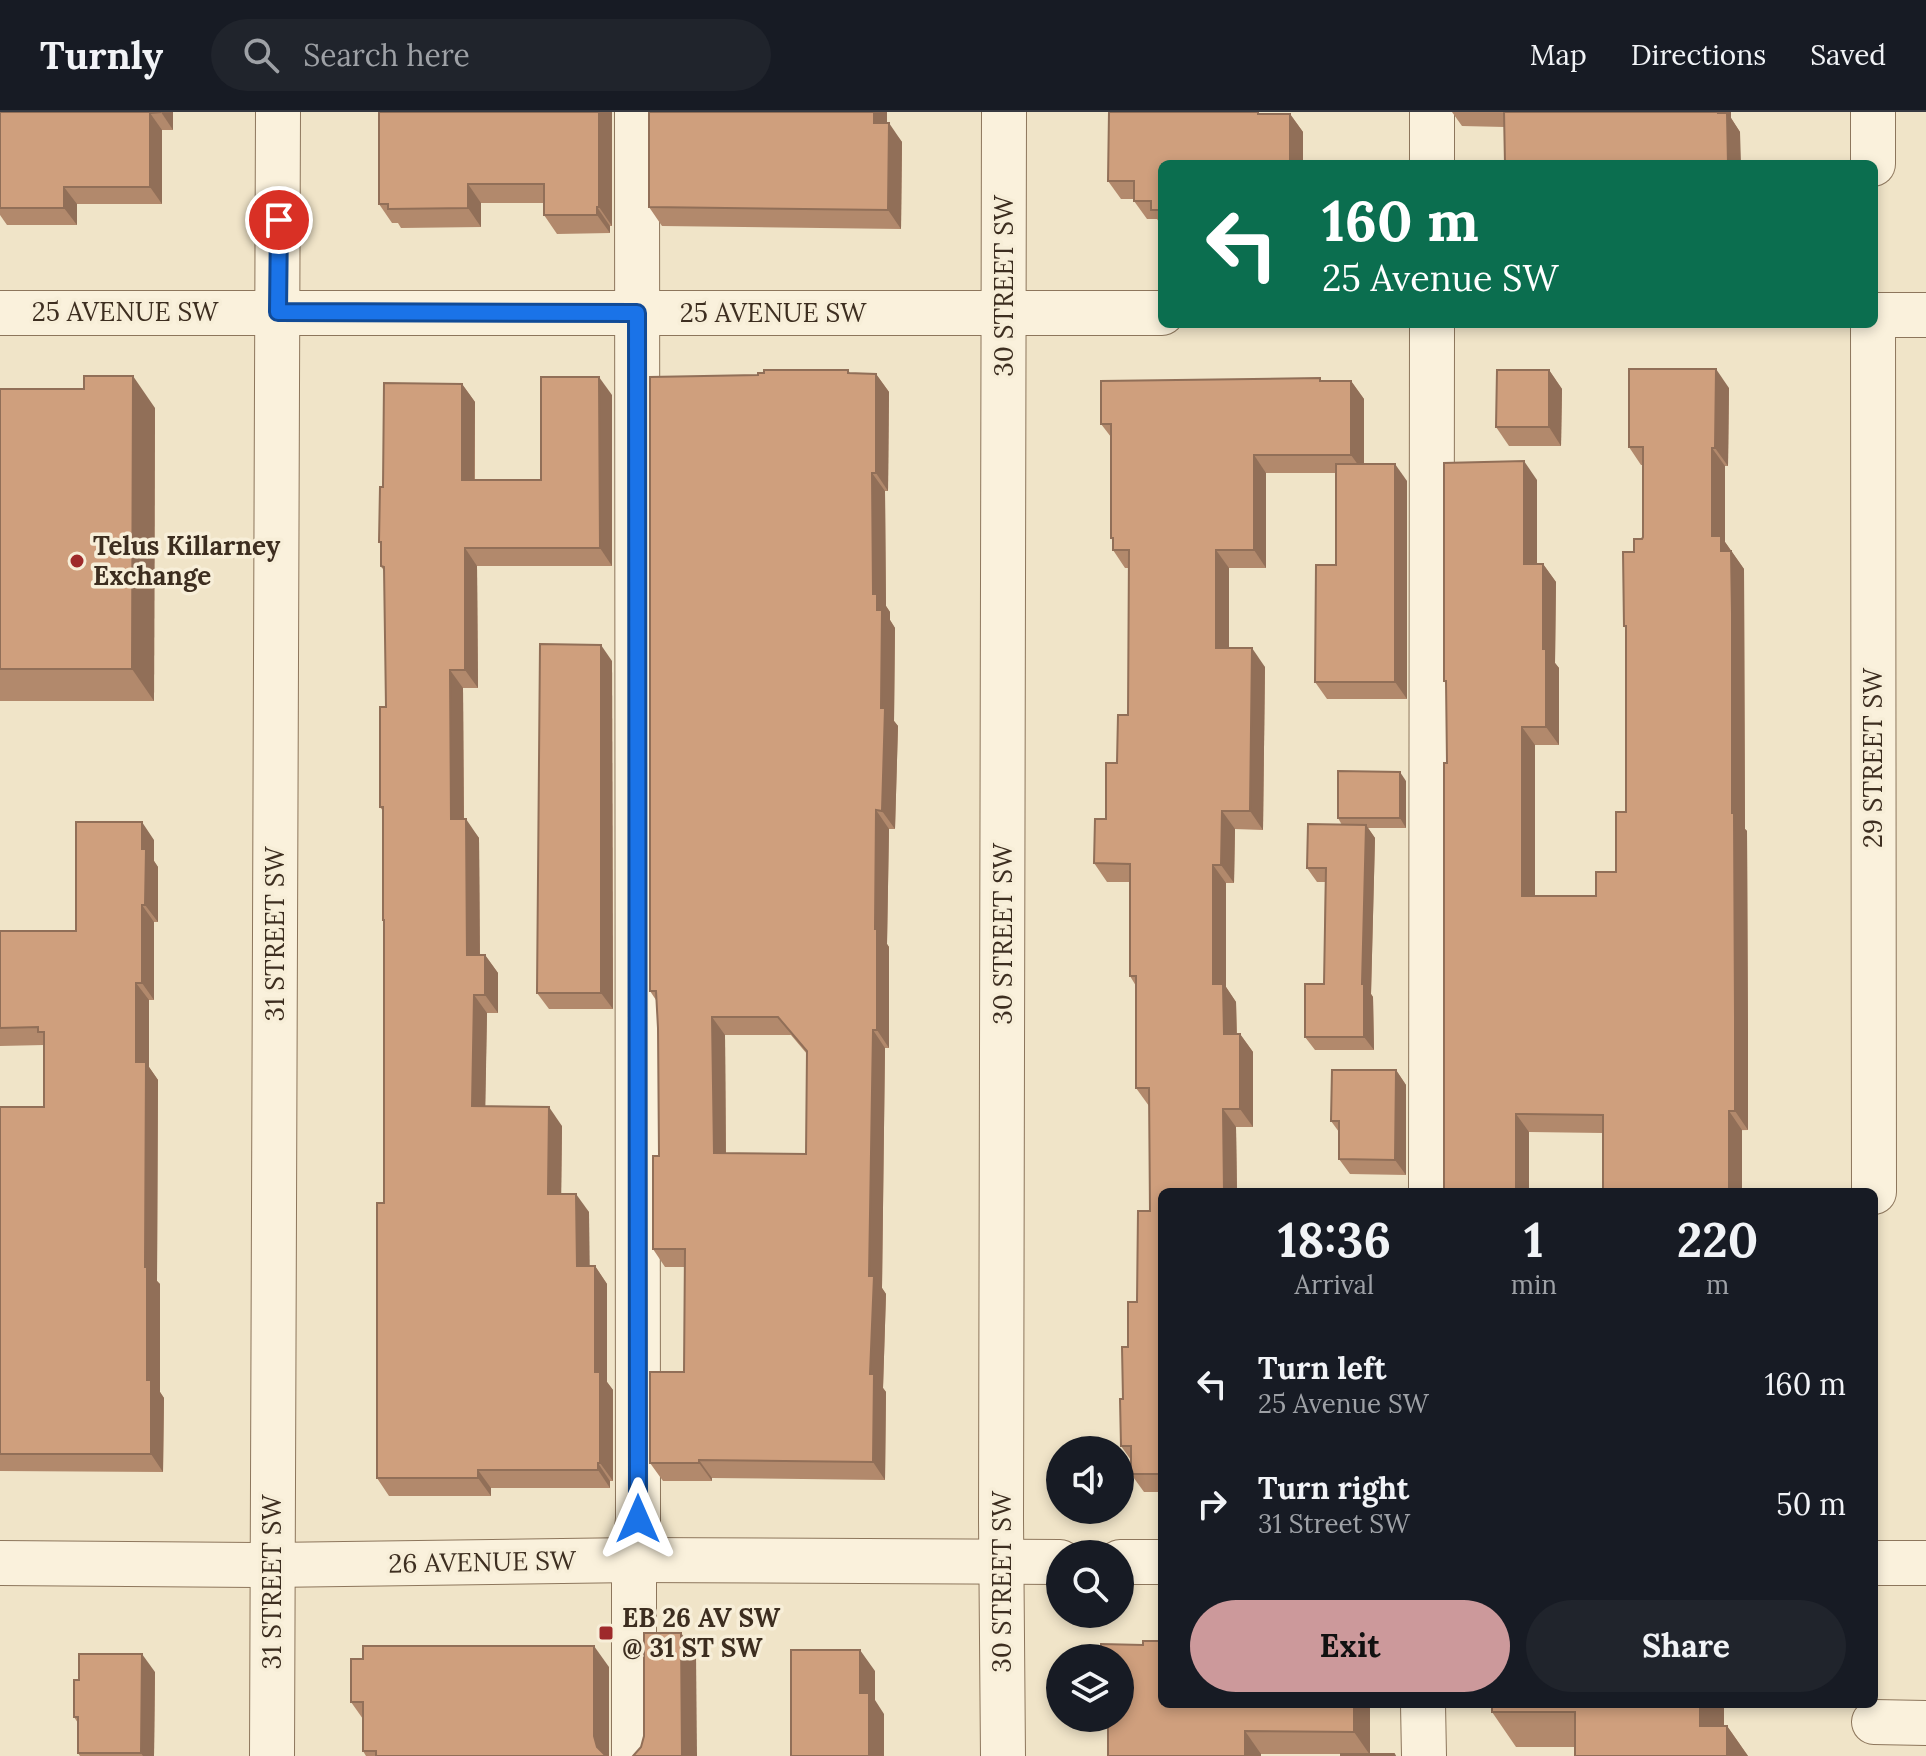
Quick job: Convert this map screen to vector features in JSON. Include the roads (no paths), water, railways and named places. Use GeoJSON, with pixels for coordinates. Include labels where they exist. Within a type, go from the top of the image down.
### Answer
{"type":"FeatureCollection","features":[{"type":"Feature","properties":{"kind":"street","name":"31 STREET SW"},"geometry":{"type":"LineString","coordinates":[[272,1756],[278,112]]}},
{"type":"Feature","properties":{"kind":"street"},"geometry":{"type":"LineString","coordinates":[[634,1756],[634,1560],[638,1519],[637,112]]}},
{"type":"Feature","properties":{"kind":"street","name":"30 STREET SW"},"geometry":{"type":"LineString","coordinates":[[1003,1756],[1004,112]]}},
{"type":"Feature","properties":{"kind":"street"},"geometry":{"type":"LineString","coordinates":[[1432,112],[1432,160]]}},
{"type":"Feature","properties":{"kind":"street"},"geometry":{"type":"LineString","coordinates":[[1873,112],[1873,160]]}},
{"type":"Feature","properties":{"kind":"street","name":"25 AVENUE SW"},"geometry":{"type":"LineString","coordinates":[[0,313],[1158,313]]}},
{"type":"Feature","properties":{"kind":"street"},"geometry":{"type":"LineString","coordinates":[[1878,315],[1926,315]]}},
{"type":"Feature","properties":{"kind":"street"},"geometry":{"type":"LineString","coordinates":[[1431,1188],[1432,328]]}},
{"type":"Feature","properties":{"kind":"street","name":"29 STREET SW"},"geometry":{"type":"LineString","coordinates":[[1873,328],[1874,1188]]}},
{"type":"Feature","properties":{"kind":"street","name":"26 AVENUE SW"},"geometry":{"type":"LineString","coordinates":[[0,1563],[1046,1562]]}},
{"type":"Feature","properties":{"kind":"street"},"geometry":{"type":"LineString","coordinates":[[1134,1562],[1158,1562]]}},
{"type":"Feature","properties":{"kind":"street"},"geometry":{"type":"LineString","coordinates":[[1878,1563],[1926,1563]]}},
{"type":"Feature","properties":{"kind":"street"},"geometry":{"type":"LineString","coordinates":[[1423,1708],[1424,1756]]}},
{"type":"Feature","properties":{"kind":"street"},"geometry":{"type":"LineString","coordinates":[[1874,1727],[1926,1723]]}},
{"type":"Feature","properties":{"kind":"place","name":"Telus Killarney Exchange"},"geometry":{"type":"Point","coordinates":[77,561]}},
{"type":"Feature","properties":{"kind":"place","name":"EB 26 AV SW @ 31 ST SW"},"geometry":{"type":"Point","coordinates":[606,1633]}}]}
